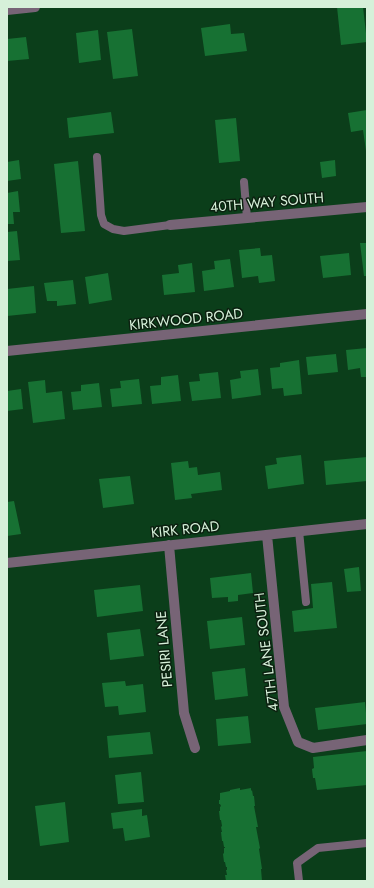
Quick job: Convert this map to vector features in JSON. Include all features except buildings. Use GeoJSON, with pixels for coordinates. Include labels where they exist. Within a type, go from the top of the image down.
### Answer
{"type":"FeatureCollection","features":[{"type":"Feature","properties":{"kind":"street"},"geometry":{"type":"LineString","coordinates":[[7,10],[35,7]]}},
{"type":"Feature","properties":{"kind":"street","name":"40TH WAY SOUTH"},"geometry":{"type":"LineString","coordinates":[[170,225],[367,207]]}},
{"type":"Feature","properties":{"kind":"street","name":"KIRKWOOD ROAD"},"geometry":{"type":"LineString","coordinates":[[7,351],[367,314]]}},
{"type":"Feature","properties":{"kind":"street","name":"KIRK ROAD"},"geometry":{"type":"LineString","coordinates":[[7,563],[367,524]]}},
{"type":"Feature","properties":{"kind":"street","name":"47TH LANE SOUTH"},"geometry":{"type":"LineString","coordinates":[[267,535],[284,707],[298,742],[314,748],[367,740]]}},
{"type":"Feature","properties":{"kind":"street","name":"PESIRI LANE"},"geometry":{"type":"LineString","coordinates":[[169,545],[184,713],[195,748]]}},
{"type":"Feature","properties":{"kind":"lane"},"geometry":{"type":"LineString","coordinates":[[97,157],[101,215],[104,224],[114,229],[124,231],[170,225]]}},
{"type":"Feature","properties":{"kind":"lane"},"geometry":{"type":"LineString","coordinates":[[244,182],[247,218]]}},
{"type":"Feature","properties":{"kind":"lane"},"geometry":{"type":"LineString","coordinates":[[299,531],[306,602]]}},
{"type":"Feature","properties":{"kind":"lane"},"geometry":{"type":"LineString","coordinates":[[300,881],[297,863],[318,848],[367,842]]}}]}
